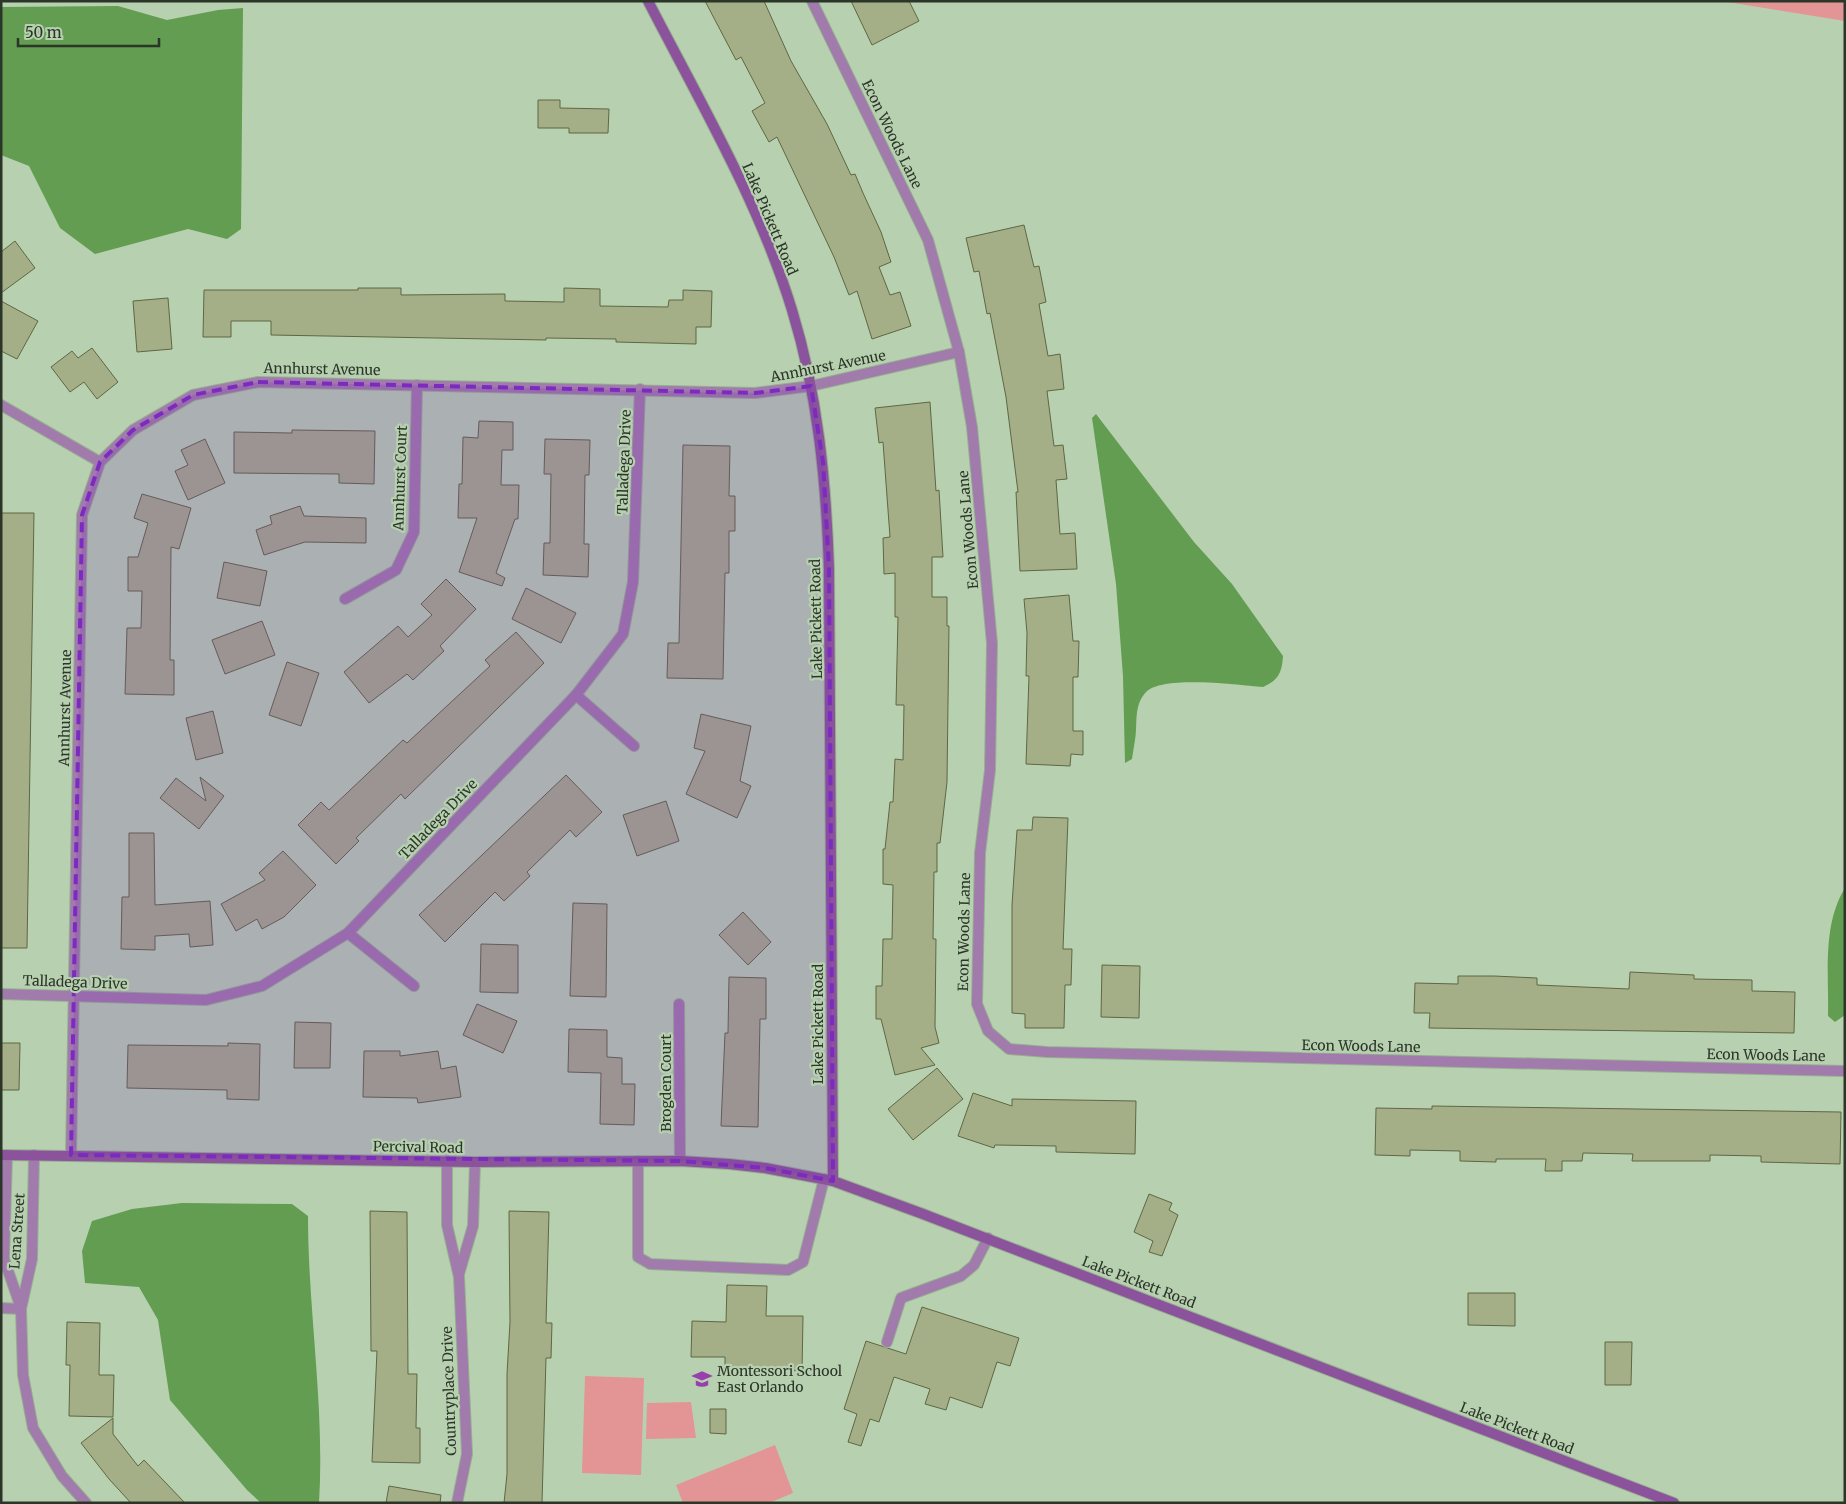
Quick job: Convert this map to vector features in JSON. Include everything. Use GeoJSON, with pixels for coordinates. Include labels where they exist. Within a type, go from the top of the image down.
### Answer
{"type":"FeatureCollection","features":[{"type":"Feature","properties":{"kind":"main road","name":"Lake Pickett Road"},"geometry":{"type":"LineString","coordinates":[[648,1],[735,170],[767,242],[792,310],[812,386],[825,477],[829,568],[828,1180],[988,1238],[1674,1503]]}},
{"type":"Feature","properties":{"kind":"main road","name":"Percival Road"},"geometry":{"type":"LineString","coordinates":[[4,1155],[475,1162],[680,1161],[765,1168],[828,1180]]}},
{"type":"Feature","properties":{"kind":"street","name":"Econ Woods Lane"},"geometry":{"type":"LineString","coordinates":[[812,1],[928,240],[959,352],[972,427],[992,643],[990,770],[980,853],[977,1004],[988,1030],[1009,1048],[1047,1052],[1845,1071]]}},
{"type":"Feature","properties":{"kind":"street","name":"Annhurst Avenue"},"geometry":{"type":"LineString","coordinates":[[71,1155],[82,515],[100,462],[133,430],[193,395],[258,382],[755,393],[812,386],[959,352]]}},
{"type":"Feature","properties":{"kind":"street","name":"Annhurst Court"},"geometry":{"type":"LineString","coordinates":[[345,599],[396,570],[414,532],[417,385]]}},
{"type":"Feature","properties":{"kind":"street","name":"Talladega Drive"},"geometry":{"type":"LineString","coordinates":[[1,994],[74,994],[206,1000],[262,986],[348,933],[576,695],[623,634],[633,582],[640,389]]}},
{"type":"Feature","properties":{"kind":"street"},"geometry":{"type":"LineString","coordinates":[[1,406],[100,462]]}},
{"type":"Feature","properties":{"kind":"street"},"geometry":{"type":"LineString","coordinates":[[576,695],[634,746]]}},
{"type":"Feature","properties":{"kind":"street"},"geometry":{"type":"LineString","coordinates":[[348,933],[414,986]]}},
{"type":"Feature","properties":{"kind":"street","name":"Brogden Court"},"geometry":{"type":"LineString","coordinates":[[680,1004],[680,1161]]}},
{"type":"Feature","properties":{"kind":"street","name":"Lena Street"},"geometry":{"type":"LineString","coordinates":[[4,1155],[4,1259],[21,1309]]}},
{"type":"Feature","properties":{"kind":"street","name":"Lena Street"},"geometry":{"type":"LineString","coordinates":[[34,1155],[32,1259],[21,1309],[22,1375],[34,1428],[62,1476],[86,1503]]}},
{"type":"Feature","properties":{"kind":"street","name":"Countryplace Drive"},"geometry":{"type":"LineString","coordinates":[[447,1161],[447,1225],[458,1277],[467,1454],[457,1503]]}},
{"type":"Feature","properties":{"kind":"street","name":"Countryplace Drive"},"geometry":{"type":"LineString","coordinates":[[458,1277],[472,1226],[475,1162]]}},
{"type":"Feature","properties":{"kind":"street"},"geometry":{"type":"LineString","coordinates":[[638,1162],[638,1257],[650,1264],[788,1270],[803,1262],[828,1180]]}},
{"type":"Feature","properties":{"kind":"street"},"geometry":{"type":"LineString","coordinates":[[887,1342],[900,1298],[961,1276],[974,1265],[988,1238]]}},
{"type":"Feature","properties":{"kind":"street"},"geometry":{"type":"LineString","coordinates":[[1,1308],[21,1309]]}},
{"type":"Feature","properties":{"kind":"highlighted area"},"geometry":{"type":"Polygon","coordinates":[[[258,382],[755,393],[811,386],[823,462],[829,568],[833,1181],[765,1168],[680,1161],[71,1155],[82,515],[100,462],[133,430],[193,395],[258,382]]]}},
{"type":"Feature","properties":{"kind":"shaded area"},"geometry":{"type":"Polygon","coordinates":[[[1721,1],[1845,1],[1845,21],[1721,1]]]}},
{"type":"Feature","properties":{"kind":"shaded area"},"geometry":{"type":"Polygon","coordinates":[[[118,6],[167,20],[218,10],[243,8],[241,229],[227,239],[188,229],[95,254],[60,228],[29,166],[1,155],[1,7],[118,6]]]}},
{"type":"Feature","properties":{"kind":"shaded area"},"geometry":{"type":"Polygon","coordinates":[[[1096,414],[1194,542],[1232,584],[1283,656],[1279,675],[1263,687],[1184,682],[1155,687],[1146,692],[1139,703],[1132,759],[1125,763],[1123,676],[1116,584],[1092,418],[1096,414]]]}},
{"type":"Feature","properties":{"kind":"shaded area"},"geometry":{"type":"Polygon","coordinates":[[[1845,888],[1845,1015],[1835,1022],[1828,1016],[1828,950],[1833,918],[1845,888]]]}},
{"type":"Feature","properties":{"kind":"shaded area"},"geometry":{"type":"Polygon","coordinates":[[[182,1203],[292,1204],[308,1216],[320,1431],[319,1503],[261,1503],[247,1490],[170,1400],[158,1320],[139,1287],[85,1283],[82,1251],[92,1221],[132,1209],[182,1203]]]}},
{"type":"Feature","properties":{"kind":"shaded area"},"geometry":{"type":"Polygon","coordinates":[[[585,1376],[644,1378],[641,1475],[582,1473],[585,1376]]]}},
{"type":"Feature","properties":{"kind":"shaded area"},"geometry":{"type":"Polygon","coordinates":[[[691,1402],[696,1438],[646,1439],[647,1403],[691,1402]]]}},
{"type":"Feature","properties":{"kind":"shaded area"},"geometry":{"type":"Polygon","coordinates":[[[775,1445],[793,1493],[769,1503],[683,1503],[676,1485],[775,1445]]]}},
{"type":"Feature","properties":{"kind":"building"},"geometry":{"type":"Polygon","coordinates":[[[705,1],[764,1],[791,61],[827,124],[851,175],[855,174],[881,232],[891,262],[879,267],[890,295],[900,292],[911,326],[872,339],[857,291],[849,295],[834,257],[777,137],[769,142],[752,111],[765,103],[741,57],[736,60],[705,1]]]}},
{"type":"Feature","properties":{"kind":"building"},"geometry":{"type":"Polygon","coordinates":[[[851,1],[909,1],[919,21],[872,45],[851,1]]]}},
{"type":"Feature","properties":{"kind":"building"},"geometry":{"type":"Polygon","coordinates":[[[538,100],[560,100],[560,108],[609,109],[608,133],[569,133],[569,128],[538,128],[538,100]]]}},
{"type":"Feature","properties":{"kind":"building"},"geometry":{"type":"Polygon","coordinates":[[[1024,225],[1034,267],[1039,266],[1046,302],[1039,304],[1048,356],[1060,354],[1064,389],[1047,391],[1054,446],[1063,445],[1067,479],[1056,480],[1060,534],[1075,533],[1077,569],[1020,571],[1016,492],[1018,492],[1006,397],[990,313],[987,314],[979,271],[974,272],[966,238],[1024,225]]]}},
{"type":"Feature","properties":{"kind":"building"},"geometry":{"type":"Polygon","coordinates":[[[15,241],[35,268],[1,293],[1,252],[15,241]]]}},
{"type":"Feature","properties":{"kind":"building"},"geometry":{"type":"Polygon","coordinates":[[[358,288],[401,288],[401,295],[505,294],[505,301],[564,302],[564,288],[600,289],[600,306],[668,307],[669,300],[683,300],[683,290],[712,291],[711,327],[696,327],[696,344],[616,342],[616,339],[546,338],[546,340],[271,335],[271,321],[231,321],[231,337],[203,337],[204,290],[358,290],[358,288]]]}},
{"type":"Feature","properties":{"kind":"building"},"geometry":{"type":"Polygon","coordinates":[[[168,298],[172,349],[137,352],[133,301],[168,298]]]}},
{"type":"Feature","properties":{"kind":"building"},"geometry":{"type":"Polygon","coordinates":[[[1,301],[38,321],[17,359],[1,351],[1,301]]]}},
{"type":"Feature","properties":{"kind":"building"},"geometry":{"type":"Polygon","coordinates":[[[92,348],[118,382],[97,399],[84,382],[70,392],[51,367],[72,351],[78,358],[92,348]]]}},
{"type":"Feature","properties":{"kind":"building"},"geometry":{"type":"Polygon","coordinates":[[[930,402],[936,491],[939,490],[943,557],[932,557],[932,597],[947,597],[947,626],[949,626],[947,782],[940,843],[937,843],[937,872],[934,872],[933,939],[936,939],[935,1027],[939,1043],[921,1048],[935,1065],[895,1075],[881,1019],[876,1019],[876,986],[882,986],[883,939],[892,939],[893,885],[883,884],[883,849],[885,849],[890,802],[893,802],[895,759],[903,760],[904,705],[896,705],[898,617],[895,617],[895,573],[884,574],[883,538],[890,537],[883,442],[879,443],[875,408],[930,402]]]}},
{"type":"Feature","properties":{"kind":"building"},"geometry":{"type":"Polygon","coordinates":[[[479,421],[513,422],[513,450],[502,450],[501,485],[519,485],[518,519],[515,519],[496,573],[505,578],[502,586],[459,572],[477,518],[458,518],[459,484],[462,484],[463,437],[478,438],[479,421]]]}},
{"type":"Feature","properties":{"kind":"building"},"geometry":{"type":"Polygon","coordinates":[[[292,430],[375,431],[374,484],[339,483],[339,474],[234,473],[234,432],[292,433],[292,430]]]}},
{"type":"Feature","properties":{"kind":"building"},"geometry":{"type":"Polygon","coordinates":[[[205,439],[225,483],[188,500],[175,471],[188,465],[181,450],[205,439]]]}},
{"type":"Feature","properties":{"kind":"building"},"geometry":{"type":"Polygon","coordinates":[[[545,439],[590,440],[589,475],[585,475],[584,544],[589,544],[588,577],[543,575],[544,543],[550,543],[551,474],[544,474],[545,439]]]}},
{"type":"Feature","properties":{"kind":"building"},"geometry":{"type":"Polygon","coordinates":[[[683,445],[730,446],[729,496],[735,496],[735,531],[729,531],[729,573],[725,573],[723,679],[667,678],[668,643],[679,643],[683,445]]]}},
{"type":"Feature","properties":{"kind":"building"},"geometry":{"type":"Polygon","coordinates":[[[142,494],[191,508],[179,549],[171,547],[170,660],[174,660],[174,695],[125,694],[127,628],[141,628],[142,591],[128,591],[128,557],[138,557],[148,523],[134,518],[142,494]]]}},
{"type":"Feature","properties":{"kind":"building"},"geometry":{"type":"Polygon","coordinates":[[[300,506],[304,516],[366,518],[366,543],[305,542],[264,555],[256,530],[272,524],[270,516],[300,506]]]}},
{"type":"Feature","properties":{"kind":"building"},"geometry":{"type":"Polygon","coordinates":[[[1,513],[34,513],[27,948],[1,948],[1,513]]]}},
{"type":"Feature","properties":{"kind":"building"},"geometry":{"type":"Polygon","coordinates":[[[224,562],[267,571],[260,606],[217,598],[224,562]]]}},
{"type":"Feature","properties":{"kind":"building"},"geometry":{"type":"Polygon","coordinates":[[[446,579],[476,609],[440,646],[444,651],[413,680],[407,674],[369,703],[344,672],[398,626],[408,637],[432,615],[421,604],[446,579]]]}},
{"type":"Feature","properties":{"kind":"building"},"geometry":{"type":"Polygon","coordinates":[[[526,588],[576,613],[561,643],[512,619],[526,588]]]}},
{"type":"Feature","properties":{"kind":"building"},"geometry":{"type":"Polygon","coordinates":[[[1069,595],[1073,641],[1079,641],[1078,677],[1073,677],[1073,731],[1083,731],[1083,755],[1071,754],[1070,766],[1026,764],[1029,676],[1026,676],[1027,633],[1024,599],[1069,595]]]}},
{"type":"Feature","properties":{"kind":"building"},"geometry":{"type":"Polygon","coordinates":[[[262,621],[275,655],[225,674],[212,640],[262,621]]]}},
{"type":"Feature","properties":{"kind":"building"},"geometry":{"type":"Polygon","coordinates":[[[516,632],[544,663],[405,799],[401,794],[356,838],[359,841],[336,864],[298,825],[321,802],[329,810],[403,740],[407,743],[490,666],[485,660],[516,632]]]}},
{"type":"Feature","properties":{"kind":"building"},"geometry":{"type":"Polygon","coordinates":[[[287,662],[319,673],[301,726],[269,715],[287,662]]]}},
{"type":"Feature","properties":{"kind":"building"},"geometry":{"type":"Polygon","coordinates":[[[213,711],[223,753],[196,760],[186,718],[213,711]]]}},
{"type":"Feature","properties":{"kind":"building"},"geometry":{"type":"Polygon","coordinates":[[[701,714],[751,726],[740,781],[751,786],[737,818],[686,794],[705,751],[694,748],[701,714]]]}},
{"type":"Feature","properties":{"kind":"building"},"geometry":{"type":"Polygon","coordinates":[[[566,775],[602,812],[576,837],[570,830],[527,872],[530,876],[504,901],[495,892],[445,942],[419,915],[566,775]]]}},
{"type":"Feature","properties":{"kind":"building"},"geometry":{"type":"Polygon","coordinates":[[[200,777],[224,796],[199,829],[160,798],[176,778],[206,801],[200,777]]]}},
{"type":"Feature","properties":{"kind":"building"},"geometry":{"type":"Polygon","coordinates":[[[666,801],[679,841],[637,856],[623,815],[666,801]]]}},
{"type":"Feature","properties":{"kind":"building"},"geometry":{"type":"Polygon","coordinates":[[[1033,817],[1068,818],[1063,949],[1072,949],[1071,985],[1065,985],[1064,1028],[1025,1028],[1025,1014],[1012,1013],[1012,905],[1017,830],[1032,830],[1033,817]]]}},
{"type":"Feature","properties":{"kind":"building"},"geometry":{"type":"Polygon","coordinates":[[[129,833],[154,833],[155,905],[210,901],[213,945],[190,947],[189,934],[155,936],[155,950],[121,949],[122,897],[129,897],[129,833]]]}},
{"type":"Feature","properties":{"kind":"building"},"geometry":{"type":"Polygon","coordinates":[[[283,851],[316,885],[284,917],[262,929],[257,919],[236,931],[221,904],[265,880],[259,873],[283,851]]]}},
{"type":"Feature","properties":{"kind":"building"},"geometry":{"type":"Polygon","coordinates":[[[573,903],[607,904],[606,997],[570,996],[573,903]]]}},
{"type":"Feature","properties":{"kind":"building"},"geometry":{"type":"Polygon","coordinates":[[[743,912],[771,942],[748,965],[719,935],[743,912]]]}},
{"type":"Feature","properties":{"kind":"building"},"geometry":{"type":"Polygon","coordinates":[[[481,944],[518,945],[518,993],[480,992],[481,944]]]}},
{"type":"Feature","properties":{"kind":"building"},"geometry":{"type":"Polygon","coordinates":[[[1102,965],[1140,966],[1139,1018],[1101,1017],[1102,965]]]}},
{"type":"Feature","properties":{"kind":"building"},"geometry":{"type":"Polygon","coordinates":[[[1630,972],[1694,975],[1694,979],[1752,980],[1752,991],[1795,992],[1794,1033],[1429,1028],[1430,1013],[1414,1013],[1415,983],[1458,984],[1458,976],[1494,976],[1537,978],[1537,985],[1629,989],[1630,972]]]}},
{"type":"Feature","properties":{"kind":"building"},"geometry":{"type":"Polygon","coordinates":[[[729,977],[766,978],[766,1019],[760,1019],[758,1127],[721,1126],[725,1033],[728,1033],[729,977]]]}},
{"type":"Feature","properties":{"kind":"building"},"geometry":{"type":"Polygon","coordinates":[[[477,1004],[517,1021],[503,1053],[463,1035],[477,1004]]]}},
{"type":"Feature","properties":{"kind":"building"},"geometry":{"type":"Polygon","coordinates":[[[295,1022],[331,1023],[330,1068],[294,1068],[295,1022]]]}},
{"type":"Feature","properties":{"kind":"building"},"geometry":{"type":"Polygon","coordinates":[[[569,1029],[607,1030],[607,1057],[622,1058],[622,1084],[635,1084],[634,1125],[600,1124],[601,1073],[568,1072],[569,1029]]]}},
{"type":"Feature","properties":{"kind":"building"},"geometry":{"type":"Polygon","coordinates":[[[1,1043],[20,1043],[19,1090],[1,1090],[1,1043]]]}},
{"type":"Feature","properties":{"kind":"building"},"geometry":{"type":"Polygon","coordinates":[[[228,1043],[260,1044],[259,1100],[227,1099],[227,1090],[127,1088],[128,1045],[228,1046],[228,1043]]]}},
{"type":"Feature","properties":{"kind":"building"},"geometry":{"type":"Polygon","coordinates":[[[364,1051],[400,1051],[400,1056],[438,1051],[441,1069],[456,1066],[461,1097],[418,1103],[417,1098],[363,1097],[364,1051]]]}},
{"type":"Feature","properties":{"kind":"building"},"geometry":{"type":"Polygon","coordinates":[[[937,1068],[963,1099],[913,1140],[888,1109],[937,1068]]]}},
{"type":"Feature","properties":{"kind":"building"},"geometry":{"type":"Polygon","coordinates":[[[973,1093],[1012,1106],[1012,1099],[1136,1101],[1135,1154],[1056,1152],[1056,1146],[995,1145],[994,1148],[958,1136],[973,1093]]]}},
{"type":"Feature","properties":{"kind":"building"},"geometry":{"type":"Polygon","coordinates":[[[1432,1106],[1841,1112],[1840,1164],[1761,1162],[1761,1156],[1710,1155],[1710,1161],[1632,1161],[1633,1154],[1583,1153],[1582,1161],[1562,1161],[1562,1171],[1545,1171],[1546,1159],[1496,1159],[1496,1162],[1460,1161],[1460,1151],[1410,1150],[1410,1156],[1375,1155],[1376,1108],[1432,1109],[1432,1106]]]}},
{"type":"Feature","properties":{"kind":"building"},"geometry":{"type":"Polygon","coordinates":[[[1149,1194],[1172,1203],[1169,1210],[1178,1215],[1162,1256],[1149,1252],[1153,1241],[1134,1232],[1149,1194]]]}},
{"type":"Feature","properties":{"kind":"building"},"geometry":{"type":"Polygon","coordinates":[[[370,1211],[407,1212],[408,1374],[417,1374],[416,1428],[420,1428],[420,1463],[372,1462],[377,1351],[371,1351],[370,1211]]]}},
{"type":"Feature","properties":{"kind":"building"},"geometry":{"type":"Polygon","coordinates":[[[509,1211],[549,1212],[546,1323],[552,1323],[551,1358],[546,1358],[542,1503],[504,1503],[507,1474],[507,1374],[510,1322],[509,1211]]]}},
{"type":"Feature","properties":{"kind":"building"},"geometry":{"type":"Polygon","coordinates":[[[727,1285],[767,1286],[766,1316],[803,1316],[802,1371],[725,1367],[725,1357],[691,1357],[692,1321],[726,1322],[727,1285]]]}},
{"type":"Feature","properties":{"kind":"building"},"geometry":{"type":"Polygon","coordinates":[[[1468,1293],[1515,1293],[1515,1326],[1468,1325],[1468,1293]]]}},
{"type":"Feature","properties":{"kind":"building"},"geometry":{"type":"Polygon","coordinates":[[[922,1307],[1019,1338],[1010,1366],[997,1362],[982,1408],[950,1397],[946,1410],[925,1404],[930,1389],[894,1377],[879,1422],[870,1419],[861,1446],[848,1442],[857,1414],[844,1409],[866,1341],[906,1354],[922,1307]]]}},
{"type":"Feature","properties":{"kind":"building"},"geometry":{"type":"Polygon","coordinates":[[[67,1322],[100,1323],[99,1375],[114,1375],[113,1417],[69,1416],[70,1365],[66,1365],[67,1322]]]}},
{"type":"Feature","properties":{"kind":"building"},"geometry":{"type":"Polygon","coordinates":[[[1605,1342],[1632,1342],[1631,1385],[1605,1385],[1605,1342]]]}},
{"type":"Feature","properties":{"kind":"building"},"geometry":{"type":"Polygon","coordinates":[[[710,1409],[726,1409],[726,1434],[710,1433],[710,1409]]]}},
{"type":"Feature","properties":{"kind":"building"},"geometry":{"type":"Polygon","coordinates":[[[113,1418],[113,1434],[138,1466],[144,1460],[185,1503],[131,1503],[109,1479],[81,1443],[113,1418]]]}},
{"type":"Feature","properties":{"kind":"building"},"geometry":{"type":"Polygon","coordinates":[[[389,1486],[441,1495],[440,1503],[386,1503],[389,1486]]]}},
{"type":"Feature","properties":{"kind":"place","name":"Montessori School East Orlando"},"geometry":{"type":"Point","coordinates":[702,1379]}}]}
